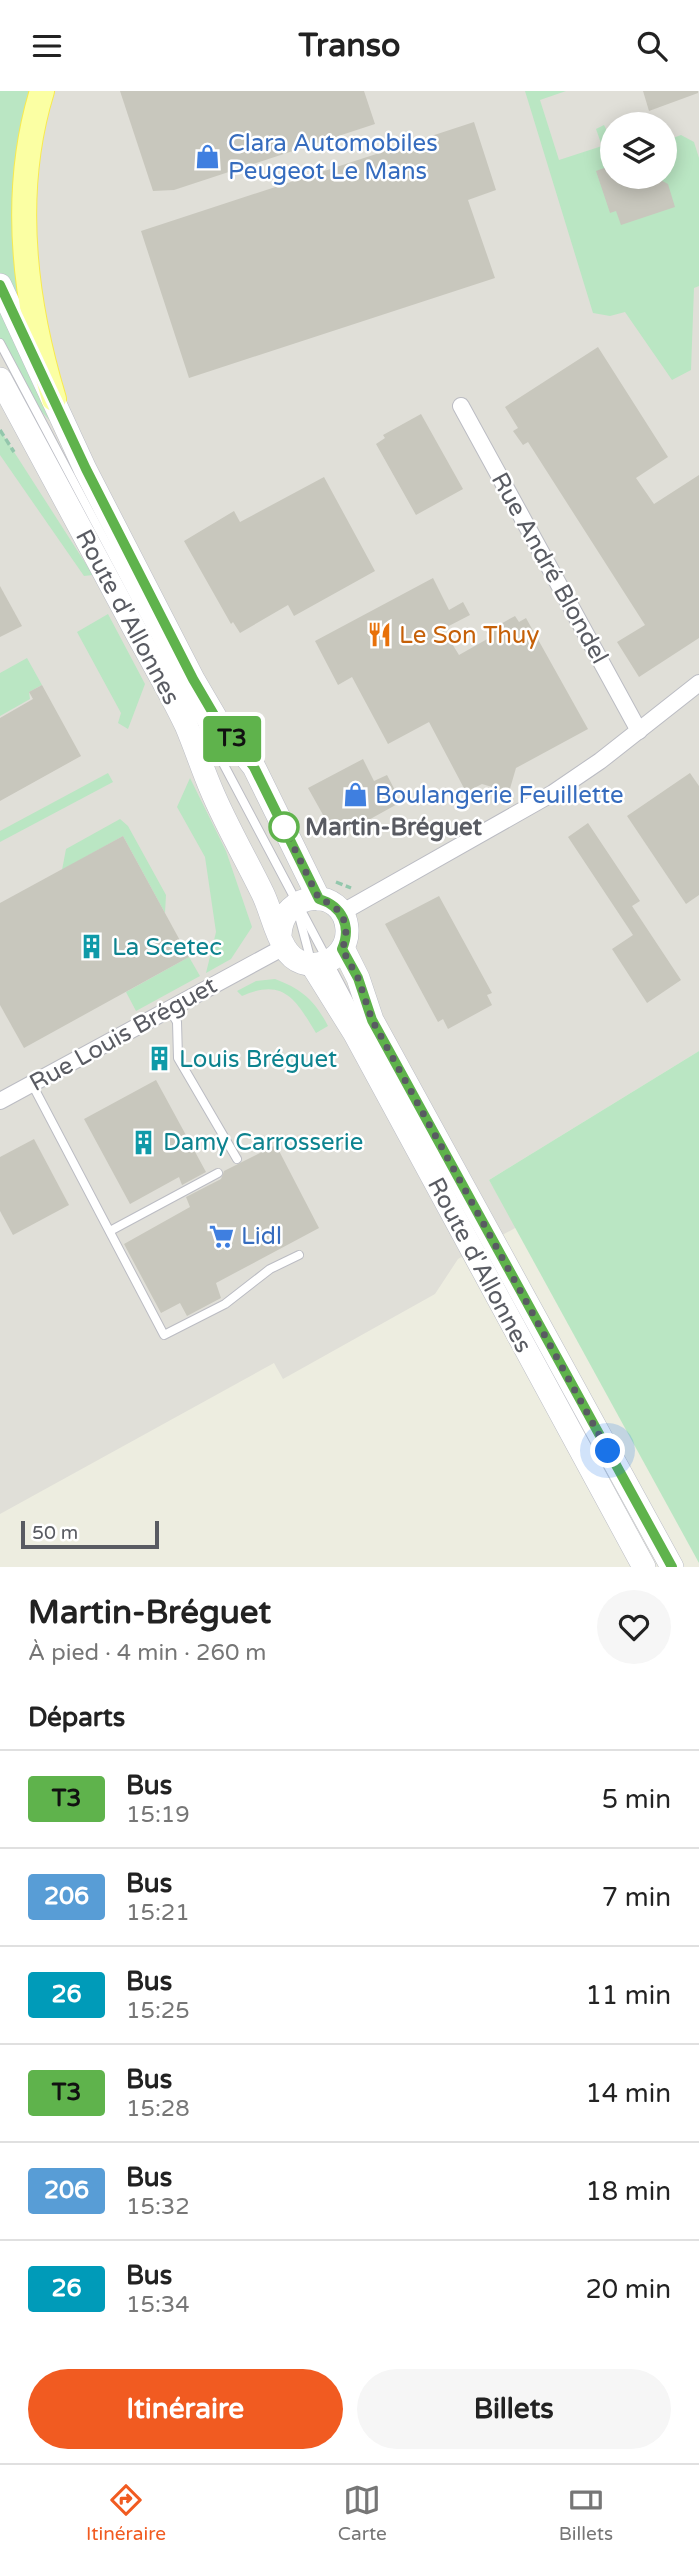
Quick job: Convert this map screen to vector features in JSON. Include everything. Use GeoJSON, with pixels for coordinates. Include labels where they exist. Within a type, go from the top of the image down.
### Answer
{"type":"FeatureCollection","features":[{"type":"Feature","properties":{"kind":"main road"},"geometry":{"type":"LineString","coordinates":[[42,91],[23,183],[25,252],[38,346],[54,399]]}},
{"type":"Feature","properties":{"kind":"main road","name":"Route d'Allonnes"},"geometry":{"type":"LineString","coordinates":[[0,285],[90,478],[193,679],[217,720],[254,767],[319,899]]}},
{"type":"Feature","properties":{"kind":"main road","name":"Route d'Allonnes"},"geometry":{"type":"LineString","coordinates":[[0,379],[185,725],[211,790],[282,941],[295,960],[327,959],[358,978],[372,1020],[672,1567]]}},
{"type":"Feature","properties":{"kind":"main road"},"geometry":{"type":"LineString","coordinates":[[0,404],[58,485]]}},
{"type":"Feature","properties":{"kind":"main road"},"geometry":{"type":"LineString","coordinates":[[282,941],[284,917],[296,903],[319,899],[328,901],[341,913]]}},
{"type":"Feature","properties":{"kind":"main road","name":"Route d'Allonnes"},"geometry":{"type":"LineString","coordinates":[[327,959],[347,931],[341,913]]}},
{"type":"Feature","properties":{"kind":"main road","name":"Route d'Allonnes"},"geometry":{"type":"LineString","coordinates":[[327,959],[355,1034],[644,1567]]}},
{"type":"Feature","properties":{"kind":"street","name":"Rue André Blondel"},"geometry":{"type":"LineString","coordinates":[[461,406],[639,731]]}},
{"type":"Feature","properties":{"kind":"street"},"geometry":{"type":"LineString","coordinates":[[341,913],[543,799],[639,731],[699,683]]}},
{"type":"Feature","properties":{"kind":"street","name":"Rue Louis Bréguet"},"geometry":{"type":"LineString","coordinates":[[0,1101],[169,1009],[282,941]]}},
{"type":"Feature","properties":{"kind":"lane"},"geometry":{"type":"LineString","coordinates":[[0,343],[296,903],[559,1388]]}},
{"type":"Feature","properties":{"kind":"lane"},"geometry":{"type":"LineString","coordinates":[[296,903],[327,959]]}},
{"type":"Feature","properties":{"kind":"lane"},"geometry":{"type":"LineString","coordinates":[[169,1009],[177,1022],[178,1058],[237,1159]]}},
{"type":"Feature","properties":{"kind":"lane"},"geometry":{"type":"LineString","coordinates":[[32,1083],[164,1335],[225,1304],[270,1269],[299,1255]]}},
{"type":"Feature","properties":{"kind":"lane"},"geometry":{"type":"LineString","coordinates":[[110,1231],[218,1173]]}},
{"type":"Feature","properties":{"kind":"shaded area"},"geometry":{"type":"Polygon","coordinates":[[[0,91],[699,91],[699,1051],[489,1180],[517,1227],[458,1259],[435,1294],[283,1379],[274,1363],[0,1514],[0,91]]]}},
{"type":"Feature","properties":{"kind":"green space"},"geometry":{"type":"Polygon","coordinates":[[[0,91],[42,91],[23,183],[57,429],[28,396],[0,343],[0,91]]]}},
{"type":"Feature","properties":{"kind":"green space"},"geometry":{"type":"Polygon","coordinates":[[[525,91],[566,91],[540,100],[559,160],[600,147],[600,189],[677,189],[677,136],[681,135],[694,142],[699,158],[699,286],[694,288],[691,370],[672,380],[625,312],[610,316],[593,313],[525,91]]]}},
{"type":"Feature","properties":{"kind":"green space"},"geometry":{"type":"Polygon","coordinates":[[[0,430],[93,575],[84,576],[0,455],[0,430]]]}},
{"type":"Feature","properties":{"kind":"green space"},"geometry":{"type":"Polygon","coordinates":[[[108,614],[145,684],[128,729],[118,723],[121,713],[77,632],[108,614]]]}},
{"type":"Feature","properties":{"kind":"green space"},"geometry":{"type":"Polygon","coordinates":[[[27,658],[42,685],[29,692],[30,699],[0,716],[0,673],[27,658]]]}},
{"type":"Feature","properties":{"kind":"green space"},"geometry":{"type":"Polygon","coordinates":[[[108,773],[113,782],[0,842],[0,831],[108,773]]]}},
{"type":"Feature","properties":{"kind":"green space"},"geometry":{"type":"Polygon","coordinates":[[[190,778],[226,851],[252,927],[231,959],[206,973],[216,932],[205,857],[177,807],[190,778]]]}},
{"type":"Feature","properties":{"kind":"green space"},"geometry":{"type":"Polygon","coordinates":[[[120,819],[128,826],[166,895],[165,913],[123,836],[62,870],[66,849],[120,819]]]}},
{"type":"Feature","properties":{"kind":"green space"},"geometry":{"type":"Polygon","coordinates":[[[189,957],[200,976],[136,1011],[126,992],[189,957]]]}},
{"type":"Feature","properties":{"kind":"green space"},"geometry":{"type":"Polygon","coordinates":[[[275,979],[307,997],[328,1026],[316,1033],[295,1002],[279,991],[268,989],[242,996],[237,991],[256,981],[275,979]]]}},
{"type":"Feature","properties":{"kind":"green space"},"geometry":{"type":"Polygon","coordinates":[[[699,1051],[699,1563],[489,1180],[699,1051]]]}},
{"type":"Feature","properties":{"kind":"building","name":"Clara Automobiles Peugeot Le Mans"},"geometry":{"type":"Polygon","coordinates":[[[120,91],[364,91],[375,124],[174,190],[153,191],[120,91]]]}},
{"type":"Feature","properties":{"kind":"building"},"geometry":{"type":"Polygon","coordinates":[[[643,91],[698,91],[698,93],[649,111],[643,91]]]}},
{"type":"Feature","properties":{"kind":"building"},"geometry":{"type":"Polygon","coordinates":[[[474,122],[496,190],[468,200],[495,278],[189,378],[141,231],[474,122]]]}},
{"type":"Feature","properties":{"kind":"building"},"geometry":{"type":"Polygon","coordinates":[[[602,189],[670,189],[675,207],[621,225],[616,211],[610,213],[602,189]]]}},
{"type":"Feature","properties":{"kind":"building"},"geometry":{"type":"Polygon","coordinates":[[[598,347],[668,457],[636,478],[654,504],[699,475],[699,638],[639,677],[617,642],[645,625],[528,442],[523,445],[513,431],[518,428],[505,407],[598,347]]]}},
{"type":"Feature","properties":{"kind":"building"},"geometry":{"type":"Polygon","coordinates":[[[421,414],[463,489],[416,515],[376,444],[385,438],[383,435],[421,414]]]}},
{"type":"Feature","properties":{"kind":"building"},"geometry":{"type":"Polygon","coordinates":[[[324,477],[375,571],[294,616],[288,605],[240,633],[233,622],[231,624],[184,541],[234,511],[240,522],[324,477]]]}},
{"type":"Feature","properties":{"kind":"building"},"geometry":{"type":"Polygon","coordinates":[[[433,578],[449,610],[463,602],[470,615],[443,629],[459,655],[489,638],[486,632],[515,616],[519,622],[526,618],[588,729],[516,768],[509,792],[482,784],[466,792],[429,722],[388,744],[352,677],[338,685],[315,641],[433,578]]]}},
{"type":"Feature","properties":{"kind":"building"},"geometry":{"type":"Polygon","coordinates":[[[0,586],[22,626],[0,637],[0,586]]]}},
{"type":"Feature","properties":{"kind":"building"},"geometry":{"type":"Polygon","coordinates":[[[42,685],[81,756],[0,801],[0,718],[33,699],[29,692],[42,685]]]}},
{"type":"Feature","properties":{"kind":"building","name":"Boulangerie Feuillette"},"geometry":{"type":"Polygon","coordinates":[[[363,759],[374,781],[387,775],[401,802],[336,838],[308,788],[363,759]]]}},
{"type":"Feature","properties":{"kind":"building"},"geometry":{"type":"Polygon","coordinates":[[[690,773],[699,786],[699,895],[686,904],[627,816],[690,773]]]}},
{"type":"Feature","properties":{"kind":"building"},"geometry":{"type":"Polygon","coordinates":[[[588,823],[640,901],[632,906],[681,980],[647,1003],[612,949],[633,935],[568,837],[588,823]]]}},
{"type":"Feature","properties":{"kind":"building","name":"La Scetec"},"geometry":{"type":"Polygon","coordinates":[[[123,836],[189,957],[24,1048],[0,1005],[0,903],[123,836]]]}},
{"type":"Feature","properties":{"kind":"building"},"geometry":{"type":"Polygon","coordinates":[[[439,896],[492,993],[487,995],[492,1005],[448,1029],[443,1019],[438,1022],[385,924],[439,896]]]}},
{"type":"Feature","properties":{"kind":"building","name":"Damy Carrosserie"},"geometry":{"type":"Polygon","coordinates":[[[156,1080],[206,1172],[182,1185],[179,1177],[130,1204],[84,1119],[156,1080]]]}},
{"type":"Feature","properties":{"kind":"building"},"geometry":{"type":"Polygon","coordinates":[[[34,1139],[69,1205],[13,1235],[0,1211],[0,1157],[34,1139]]]}},
{"type":"Feature","properties":{"kind":"building","name":"Lidl"},"geometry":{"type":"Polygon","coordinates":[[[276,1145],[319,1228],[216,1283],[221,1298],[187,1316],[180,1303],[161,1313],[124,1244],[190,1207],[186,1197],[221,1179],[224,1171],[276,1145]]]}},
{"type":"Feature","properties":{"kind":"bus line","name":"T3"},"geometry":{"type":"LineString","coordinates":[[0,285],[86,469],[193,679],[217,720],[254,767],[319,899],[328,901],[341,913],[347,931],[342,949],[358,978],[372,1020],[672,1567]]}},
{"type":"Feature","properties":{"kind":"place","name":"Clara Automobiles Peugeot Le Mans"},"geometry":{"type":"Point","coordinates":[208,157]}},
{"type":"Feature","properties":{"kind":"place","name":"Le Son Thuy"},"geometry":{"type":"Point","coordinates":[379,635]}},
{"type":"Feature","properties":{"kind":"place","name":"Boulangerie Feuillette"},"geometry":{"type":"Point","coordinates":[355,795]}},
{"type":"Feature","properties":{"kind":"place","name":"Martin-Bréguet"},"geometry":{"type":"Point","coordinates":[284,827]}},
{"type":"Feature","properties":{"kind":"place","name":"La Scetec"},"geometry":{"type":"Point","coordinates":[92,947]}},
{"type":"Feature","properties":{"kind":"place","name":"Louis Bréguet"},"geometry":{"type":"Point","coordinates":[159,1059]}},
{"type":"Feature","properties":{"kind":"place","name":"Damy Carrosserie"},"geometry":{"type":"Point","coordinates":[143,1142]}},
{"type":"Feature","properties":{"kind":"place","name":"Lidl"},"geometry":{"type":"Point","coordinates":[221,1236]}},
{"type":"Feature","properties":{"kind":"route"},"geometry":{"type":"LineString","coordinates":[[284,827],[319,899],[328,901],[341,913],[347,931],[342,949],[358,978],[372,1020],[608,1451]]}}]}
